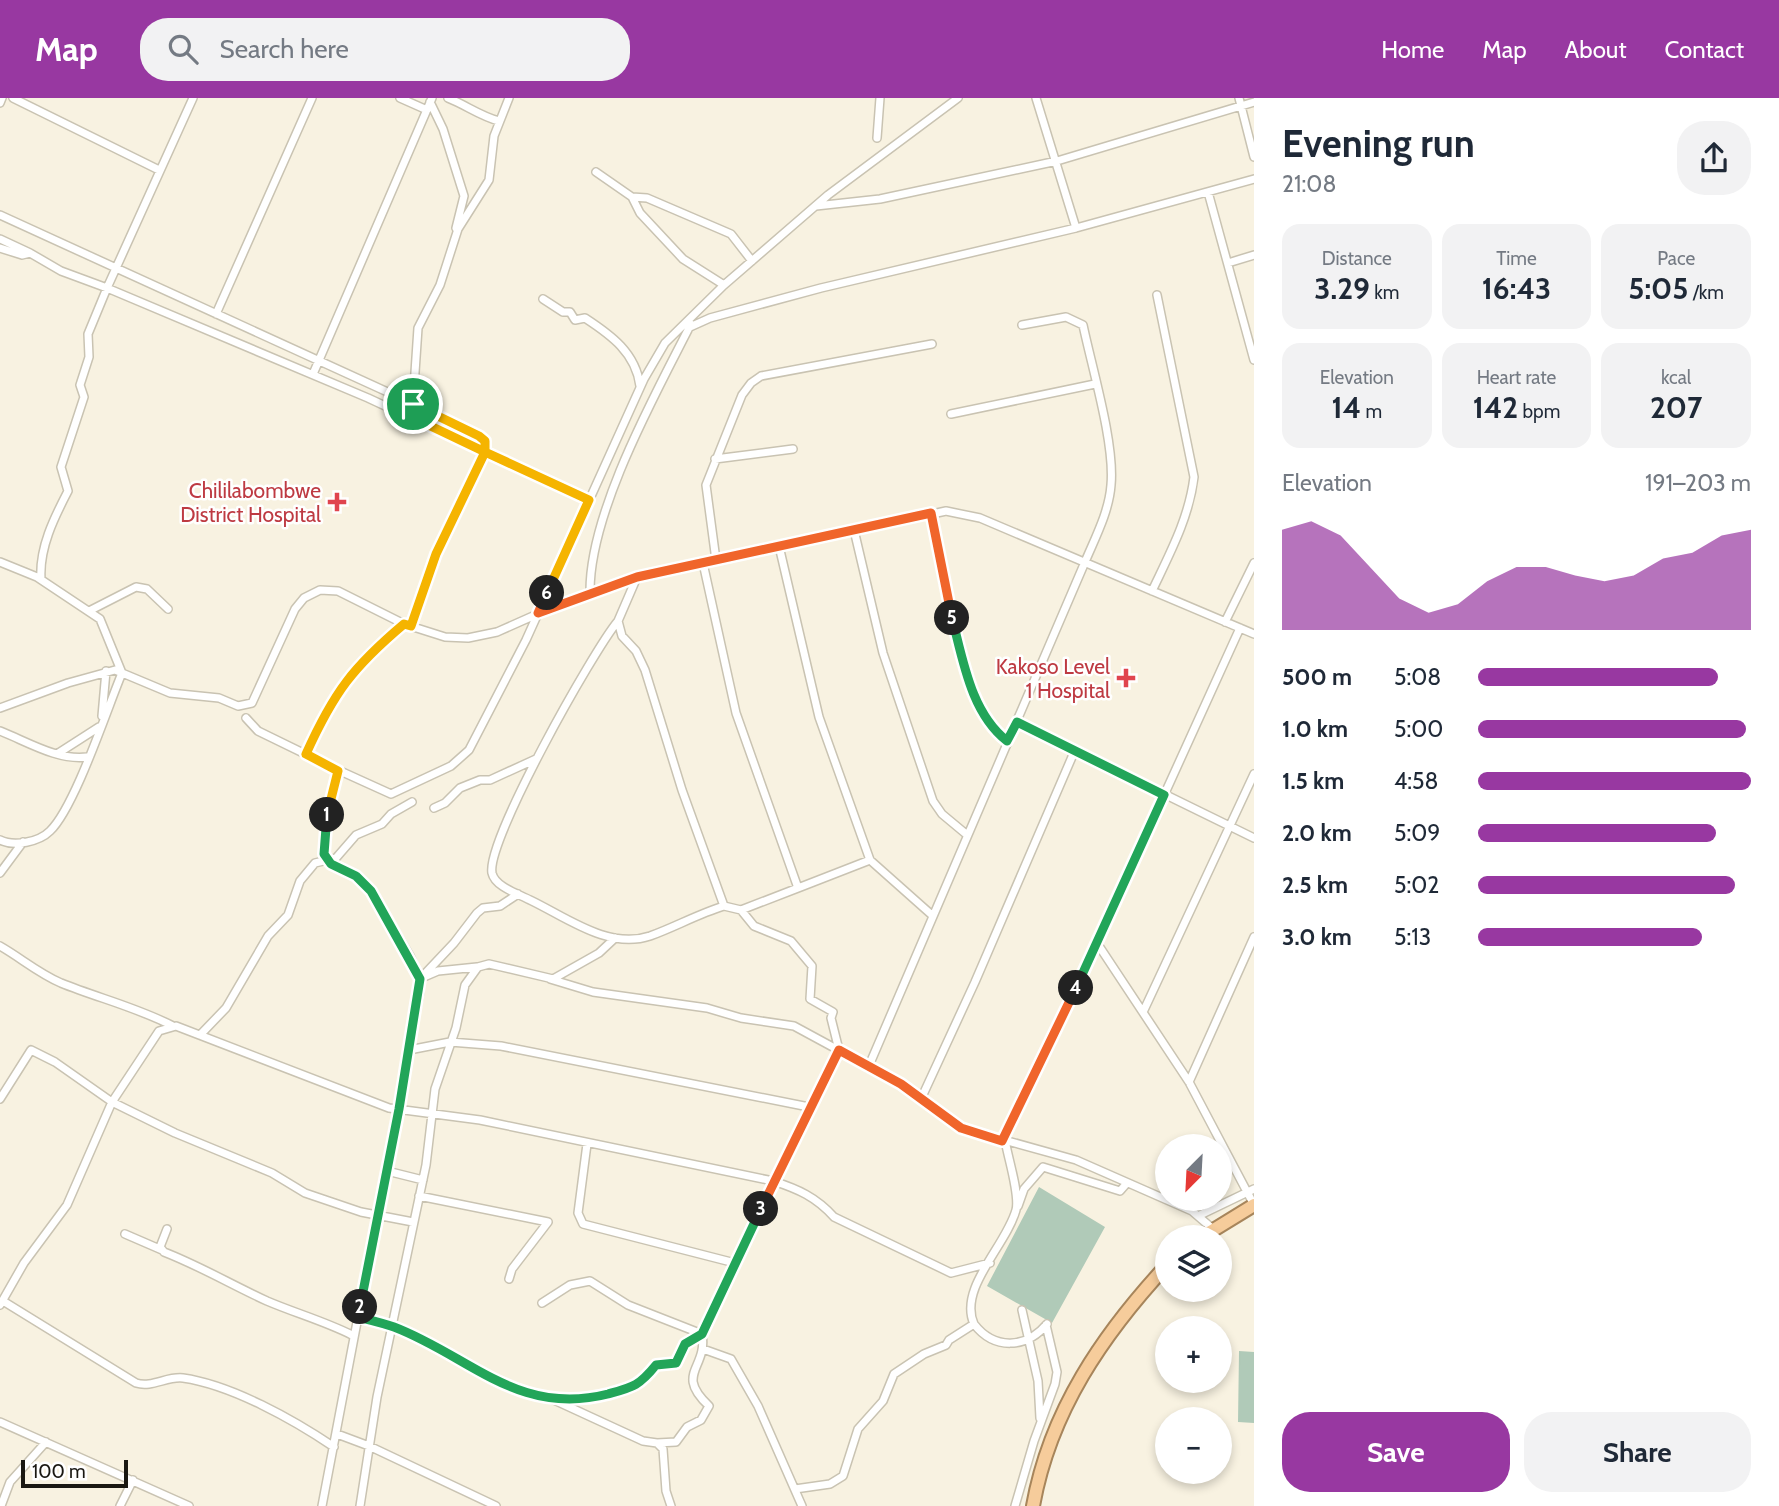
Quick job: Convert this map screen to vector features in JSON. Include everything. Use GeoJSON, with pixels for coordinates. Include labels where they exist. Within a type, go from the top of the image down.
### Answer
{"type":"FeatureCollection","features":[{"type":"Feature","properties":{"kind":"highway"},"geometry":{"type":"LineString","coordinates":[[1220,1225],[1254,1205]]}},
{"type":"Feature","properties":{"kind":"highway"},"geometry":{"type":"LineString","coordinates":[[1033,1506],[1063,1407],[1093,1355],[1129,1306],[1155,1278]]}},
{"type":"Feature","properties":{"kind":"street"},"geometry":{"type":"LineString","coordinates":[[0,103],[2,98]]}},
{"type":"Feature","properties":{"kind":"street"},"geometry":{"type":"LineString","coordinates":[[13,98],[159,170]]}},
{"type":"Feature","properties":{"kind":"street"},"geometry":{"type":"LineString","coordinates":[[41,579],[51,524],[68,491],[61,467],[84,397],[80,386],[89,356],[88,334],[192,98]]}},
{"type":"Feature","properties":{"kind":"street"},"geometry":{"type":"LineString","coordinates":[[216,314],[312,98]]}},
{"type":"Feature","properties":{"kind":"street"},"geometry":{"type":"LineString","coordinates":[[400,98],[430,104]]}},
{"type":"Feature","properties":{"kind":"street"},"geometry":{"type":"LineString","coordinates":[[448,98],[482,117],[499,121]]}},
{"type":"Feature","properties":{"kind":"street"},"geometry":{"type":"LineString","coordinates":[[453,240],[489,180],[494,136],[509,98]]}},
{"type":"Feature","properties":{"kind":"street"},"geometry":{"type":"LineString","coordinates":[[877,138],[880,98]]}},
{"type":"Feature","properties":{"kind":"street"},"geometry":{"type":"LineString","coordinates":[[247,718],[258,731],[391,794],[451,766],[469,750],[538,613],[640,387],[665,343],[724,285],[815,206],[958,98]]}},
{"type":"Feature","properties":{"kind":"street"},"geometry":{"type":"LineString","coordinates":[[1036,98],[1076,228]]}},
{"type":"Feature","properties":{"kind":"street"},"geometry":{"type":"LineString","coordinates":[[815,206],[891,197],[1057,161],[1240,102],[1254,102]]}},
{"type":"Feature","properties":{"kind":"street"},"geometry":{"type":"LineString","coordinates":[[1240,102],[1254,157]]}},
{"type":"Feature","properties":{"kind":"street"},"geometry":{"type":"LineString","coordinates":[[418,420],[413,404],[418,328],[440,285],[464,196],[443,129],[430,104]]}},
{"type":"Feature","properties":{"kind":"street"},"geometry":{"type":"LineString","coordinates":[[313,374],[430,104]]}},
{"type":"Feature","properties":{"kind":"street"},"geometry":{"type":"LineString","coordinates":[[596,172],[632,197],[640,213],[683,259],[724,285]]}},
{"type":"Feature","properties":{"kind":"street"},"geometry":{"type":"LineString","coordinates":[[690,327],[710,318],[821,288],[1076,228],[1254,179]]}},
{"type":"Feature","properties":{"kind":"street"},"geometry":{"type":"LineString","coordinates":[[1208,192],[1251,336],[1254,360]]}},
{"type":"Feature","properties":{"kind":"street"},"geometry":{"type":"LineString","coordinates":[[632,197],[647,198],[731,234],[752,261]]}},
{"type":"Feature","properties":{"kind":"street"},"geometry":{"type":"LineString","coordinates":[[0,215],[413,404],[485,441],[485,452],[436,554],[408,625],[364,657],[333,700],[306,754]]}},
{"type":"Feature","properties":{"kind":"street"},"geometry":{"type":"LineString","coordinates":[[0,239],[61,271],[313,374],[589,500]]}},
{"type":"Feature","properties":{"kind":"street"},"geometry":{"type":"LineString","coordinates":[[0,248],[22,255],[30,253]]}},
{"type":"Feature","properties":{"kind":"street"},"geometry":{"type":"LineString","coordinates":[[1228,263],[1254,255]]}},
{"type":"Feature","properties":{"kind":"street"},"geometry":{"type":"LineString","coordinates":[[1152,591],[1182,527],[1191,501],[1194,477],[1157,295]]}},
{"type":"Feature","properties":{"kind":"street"},"geometry":{"type":"LineString","coordinates":[[543,299],[563,312],[570,312],[575,320],[584,318],[616,338],[638,371],[640,387]]}},
{"type":"Feature","properties":{"kind":"street"},"geometry":{"type":"LineString","coordinates":[[590,593],[592,557],[617,480],[698,310]]}},
{"type":"Feature","properties":{"kind":"street"},"geometry":{"type":"LineString","coordinates":[[868,1068],[966,834],[1085,562],[1104,516],[1111,486],[1110,458],[1083,325],[1066,317],[1022,325]]}},
{"type":"Feature","properties":{"kind":"street"},"geometry":{"type":"LineString","coordinates":[[716,561],[706,485],[742,395],[751,383],[761,376],[932,344]]}},
{"type":"Feature","properties":{"kind":"street"},"geometry":{"type":"LineString","coordinates":[[951,414],[1095,384]]}},
{"type":"Feature","properties":{"kind":"street"},"geometry":{"type":"LineString","coordinates":[[715,459],[793,449]]}},
{"type":"Feature","properties":{"kind":"street"},"geometry":{"type":"LineString","coordinates":[[0,708],[106,671],[122,673],[170,693],[219,698],[238,706],[253,704],[295,609],[304,598],[320,590],[338,591],[408,625],[445,637],[468,638],[497,632],[538,613],[637,577],[946,511],[980,518],[1254,635]]}},
{"type":"Feature","properties":{"kind":"street"},"geometry":{"type":"LineString","coordinates":[[931,513],[942,578],[971,684],[988,723],[1007,741]]}},
{"type":"Feature","properties":{"kind":"street"},"geometry":{"type":"LineString","coordinates":[[854,530],[883,653],[933,801],[942,814],[966,834]]}},
{"type":"Feature","properties":{"kind":"street"},"geometry":{"type":"LineString","coordinates":[[779,546],[819,717],[870,860],[933,916]]}},
{"type":"Feature","properties":{"kind":"street"},"geometry":{"type":"LineString","coordinates":[[0,562],[41,579],[89,611],[105,626],[122,673],[78,780],[51,830],[39,838],[23,842],[9,844],[0,840]]}},
{"type":"Feature","properties":{"kind":"street"},"geometry":{"type":"LineString","coordinates":[[703,563],[736,713],[798,888]]}},
{"type":"Feature","properties":{"kind":"street"},"geometry":{"type":"LineString","coordinates":[[1225,622],[1254,563]]}},
{"type":"Feature","properties":{"kind":"street"},"geometry":{"type":"LineString","coordinates":[[637,577],[618,621],[592,658],[536,759],[492,863],[496,881],[585,928],[615,939],[647,937],[724,906],[741,910],[870,860]]}},
{"type":"Feature","properties":{"kind":"street"},"geometry":{"type":"LineString","coordinates":[[89,611],[136,587],[148,589],[167,609]]}},
{"type":"Feature","properties":{"kind":"street"},"geometry":{"type":"LineString","coordinates":[[618,621],[622,636],[636,651],[645,670],[682,790],[724,906]]}},
{"type":"Feature","properties":{"kind":"street"},"geometry":{"type":"LineString","coordinates":[[1002,1141],[1097,943],[1240,628]]}},
{"type":"Feature","properties":{"kind":"street"},"geometry":{"type":"LineString","coordinates":[[57,754],[100,725],[106,671]]}},
{"type":"Feature","properties":{"kind":"street"},"geometry":{"type":"LineString","coordinates":[[1017,722],[1254,838]]}},
{"type":"Feature","properties":{"kind":"street"},"geometry":{"type":"LineString","coordinates":[[0,731],[57,754],[74,759],[87,757]]}},
{"type":"Feature","properties":{"kind":"street"},"geometry":{"type":"LineString","coordinates":[[921,1099],[975,982],[1074,750]]}},
{"type":"Feature","properties":{"kind":"street"},"geometry":{"type":"LineString","coordinates":[[434,808],[445,803],[460,788],[480,780],[490,780],[536,759]]}},
{"type":"Feature","properties":{"kind":"street"},"geometry":{"type":"LineString","coordinates":[[338,771],[326,817],[324,854],[327,859],[356,876],[371,891],[420,979]]}},
{"type":"Feature","properties":{"kind":"street"},"geometry":{"type":"LineString","coordinates":[[1144,1010],[1254,774]]}},
{"type":"Feature","properties":{"kind":"street"},"geometry":{"type":"LineString","coordinates":[[200,1035],[217,1021],[268,936],[288,915],[300,881],[315,863],[336,858],[356,835],[382,824],[391,814],[412,802]]}},
{"type":"Feature","properties":{"kind":"street"},"geometry":{"type":"LineString","coordinates":[[0,873],[23,842]]}},
{"type":"Feature","properties":{"kind":"street"},"geometry":{"type":"LineString","coordinates":[[322,1506],[337,1434],[352,1335],[358,1317],[399,1109],[420,979],[477,913],[483,908],[500,906],[518,894]]}},
{"type":"Feature","properties":{"kind":"street"},"geometry":{"type":"LineString","coordinates":[[358,1317],[394,1327],[497,1381],[554,1400],[643,1441],[676,1442],[687,1427],[701,1420],[709,1406],[694,1392],[691,1378],[703,1349],[702,1334],[808,1107],[839,1050],[831,1018],[833,1012],[810,999],[812,966],[792,941],[754,926],[741,910]]}},
{"type":"Feature","properties":{"kind":"street"},"geometry":{"type":"LineString","coordinates":[[1189,1082],[1254,937]]}},
{"type":"Feature","properties":{"kind":"street"},"geometry":{"type":"LineString","coordinates":[[550,979],[592,958],[615,939]]}},
{"type":"Feature","properties":{"kind":"street"},"geometry":{"type":"LineString","coordinates":[[1097,943],[1144,1010],[1189,1082],[1250,1190],[1254,1205]]}},
{"type":"Feature","properties":{"kind":"street"},"geometry":{"type":"LineString","coordinates":[[0,946],[24,959],[36,972],[102,998],[144,1010],[174,1026],[322,1084],[399,1109],[480,1120],[774,1181],[806,1192],[834,1217],[951,1273],[990,1263]]}},
{"type":"Feature","properties":{"kind":"street"},"geometry":{"type":"LineString","coordinates":[[420,979],[438,971],[489,964],[593,992],[779,1022],[806,1031],[839,1050],[921,1099],[961,1128],[1002,1141],[1047,1150],[1200,1215],[1209,1225]]}},
{"type":"Feature","properties":{"kind":"street"},"geometry":{"type":"LineString","coordinates":[[360,1506],[369,1446],[423,1180],[434,1114],[435,1089],[466,985],[478,967]]}},
{"type":"Feature","properties":{"kind":"street"},"geometry":{"type":"LineString","coordinates":[[174,1026],[159,1031],[112,1102],[67,1205],[24,1263],[2,1303],[136,1383],[150,1384],[180,1378],[202,1382],[291,1421],[334,1447]]}},
{"type":"Feature","properties":{"kind":"street"},"geometry":{"type":"LineString","coordinates":[[409,1050],[450,1042],[502,1046],[808,1107]]}},
{"type":"Feature","properties":{"kind":"street"},"geometry":{"type":"LineString","coordinates":[[0,1099],[31,1050],[55,1062],[112,1102],[174,1133],[272,1173],[304,1193],[377,1216],[413,1222]]}},
{"type":"Feature","properties":{"kind":"street"},"geometry":{"type":"LineString","coordinates":[[1002,1141],[1006,1145],[1017,1208]]}},
{"type":"Feature","properties":{"kind":"street"},"geometry":{"type":"LineString","coordinates":[[587,1144],[578,1213],[583,1224],[735,1263]]}},
{"type":"Feature","properties":{"kind":"street"},"geometry":{"type":"LineString","coordinates":[[1015,1506],[1057,1372],[1046,1325],[1028,1341],[1001,1343],[984,1337],[974,1324],[969,1308],[973,1288],[990,1263],[1024,1188],[1043,1167],[1119,1191],[1127,1183]]}},
{"type":"Feature","properties":{"kind":"street"},"geometry":{"type":"LineString","coordinates":[[387,1171],[423,1180]]}},
{"type":"Feature","properties":{"kind":"street"},"geometry":{"type":"LineString","coordinates":[[1200,1215],[1250,1190]]}},
{"type":"Feature","properties":{"kind":"street"},"geometry":{"type":"LineString","coordinates":[[419,1196],[548,1222],[512,1269],[509,1279]]}},
{"type":"Feature","properties":{"kind":"street"},"geometry":{"type":"LineString","coordinates":[[162,1250],[167,1229]]}},
{"type":"Feature","properties":{"kind":"street"},"geometry":{"type":"LineString","coordinates":[[125,1234],[201,1266],[265,1300],[312,1316],[352,1335]]}},
{"type":"Feature","properties":{"kind":"street"},"geometry":{"type":"LineString","coordinates":[[542,1303],[570,1285],[590,1281],[628,1305],[702,1334]]}},
{"type":"Feature","properties":{"kind":"street"},"geometry":{"type":"LineString","coordinates":[[1022,1310],[1038,1381],[1041,1422]]}},
{"type":"Feature","properties":{"kind":"street"},"geometry":{"type":"LineString","coordinates":[[795,1489],[837,1482],[846,1472],[858,1429],[883,1401],[894,1374],[924,1354],[946,1345],[948,1340],[974,1324]]}},
{"type":"Feature","properties":{"kind":"street"},"geometry":{"type":"LineString","coordinates":[[554,1400],[594,1397],[640,1385],[656,1365],[676,1363],[685,1344],[702,1334]]}},
{"type":"Feature","properties":{"kind":"street"},"geometry":{"type":"LineString","coordinates":[[703,1349],[731,1359],[758,1406],[802,1506]]}},
{"type":"Feature","properties":{"kind":"street"},"geometry":{"type":"LineString","coordinates":[[0,1422],[189,1506]]}},
{"type":"Feature","properties":{"kind":"street"},"geometry":{"type":"LineString","coordinates":[[337,1434],[369,1446],[496,1506]]}},
{"type":"Feature","properties":{"kind":"street"},"geometry":{"type":"LineString","coordinates":[[1,1506],[10,1482],[46,1442]]}},
{"type":"Feature","properties":{"kind":"street"},"geometry":{"type":"LineString","coordinates":[[657,1443],[663,1449],[666,1491],[671,1506]]}},
{"type":"Feature","properties":{"kind":"street"},"geometry":{"type":"LineString","coordinates":[[120,1506],[133,1480]]}},
{"type":"Feature","properties":{"kind":"green space"},"geometry":{"type":"Polygon","coordinates":[[[1039,1187],[1105,1227],[1052,1323],[987,1286],[1039,1187]]]}},
{"type":"Feature","properties":{"kind":"green space"},"geometry":{"type":"Polygon","coordinates":[[[1239,1351],[1254,1352],[1254,1423],[1238,1422],[1239,1351]]]}},
{"type":"Feature","properties":{"kind":"place","name":"Chililabombwe District Hospital"},"geometry":{"type":"Point","coordinates":[337,502]}},
{"type":"Feature","properties":{"kind":"place","name":"Kakoso Level 1 Hospital"},"geometry":{"type":"Point","coordinates":[1126,678]}},
{"type":"Feature","properties":{"kind":"route"},"geometry":{"type":"LineString","coordinates":[[413,404],[418,420],[485,452],[436,554],[411,626],[404,624],[364,657],[333,700],[306,754],[338,771],[326,817],[328,827],[324,854],[331,864],[356,876],[371,891],[410,956],[420,979],[399,1109],[358,1317],[394,1327],[447,1354],[463,1366],[527,1393],[554,1400],[594,1397],[640,1385],[656,1365],[676,1363],[685,1344],[702,1334],[808,1107],[839,1050],[901,1084],[934,1111],[961,1128],[976,1135],[1002,1141],[1164,795],[1017,722],[1007,741],[988,723],[971,684],[960,646],[942,578],[931,513],[637,577],[538,613],[589,500],[485,452],[485,441],[479,436],[413,404]]}}]}
